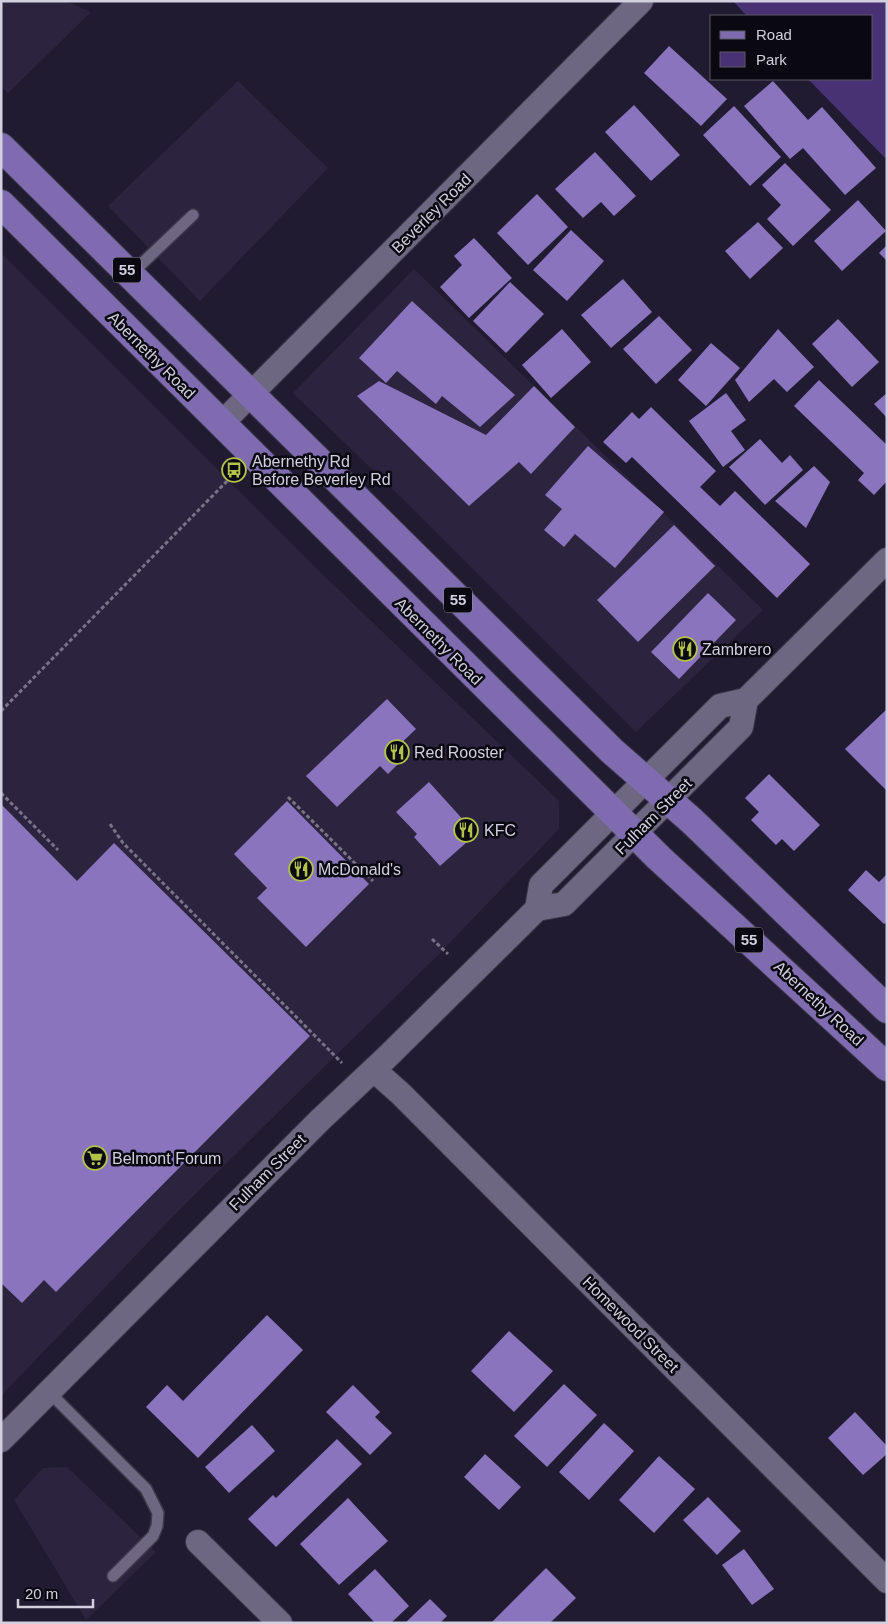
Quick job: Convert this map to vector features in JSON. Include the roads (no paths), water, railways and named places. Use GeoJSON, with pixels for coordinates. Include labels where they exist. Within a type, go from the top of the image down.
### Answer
{"type":"FeatureCollection","features":[{"type":"Feature","properties":{"kind":"main road","name":"55"},"geometry":{"type":"LineString","coordinates":[[1,147],[591,730],[669,801],[887,1009]]}},
{"type":"Feature","properties":{"kind":"main road","name":"Abernethy Road"},"geometry":{"type":"LineString","coordinates":[[1,204],[612,811],[887,1067]]}},
{"type":"Feature","properties":{"kind":"street","name":"Beverley Road"},"geometry":{"type":"LineString","coordinates":[[221,424],[641,1]]}},
{"type":"Feature","properties":{"kind":"street"},"geometry":{"type":"LineString","coordinates":[[746,700],[887,560]]}},
{"type":"Feature","properties":{"kind":"street","name":"Fulham Street"},"geometry":{"type":"LineString","coordinates":[[1,1440],[50,1393],[320,1120],[374,1070],[537,909],[564,904],[636,834],[741,727],[746,700],[720,706],[612,811],[541,885],[537,909]]}},
{"type":"Feature","properties":{"kind":"street","name":"Homewood Street"},"geometry":{"type":"LineString","coordinates":[[374,1070],[408,1101],[887,1581]]}},
{"type":"Feature","properties":{"kind":"street"},"geometry":{"type":"LineString","coordinates":[[198,1542],[280,1623]]}},
{"type":"Feature","properties":{"kind":"lane"},"geometry":{"type":"LineString","coordinates":[[131,274],[193,215]]}},
{"type":"Feature","properties":{"kind":"lane"},"geometry":{"type":"LineString","coordinates":[[50,1393],[146,1489],[158,1513],[157,1526],[150,1540],[114,1576]]}},
{"type":"Feature","properties":{"kind":"place","name":"Abernethy Rd Before Beverley Rd"},"geometry":{"type":"Point","coordinates":[234,470]}},
{"type":"Feature","properties":{"kind":"place","name":"Zambrero"},"geometry":{"type":"Point","coordinates":[685,649]}},
{"type":"Feature","properties":{"kind":"place","name":"Red Rooster"},"geometry":{"type":"Point","coordinates":[397,752]}},
{"type":"Feature","properties":{"kind":"place","name":"KFC"},"geometry":{"type":"Point","coordinates":[466,830]}},
{"type":"Feature","properties":{"kind":"place","name":"McDonald's"},"geometry":{"type":"Point","coordinates":[301,869]}},
{"type":"Feature","properties":{"kind":"place","name":"Belmont Forum"},"geometry":{"type":"Point","coordinates":[95,1158]}}]}
